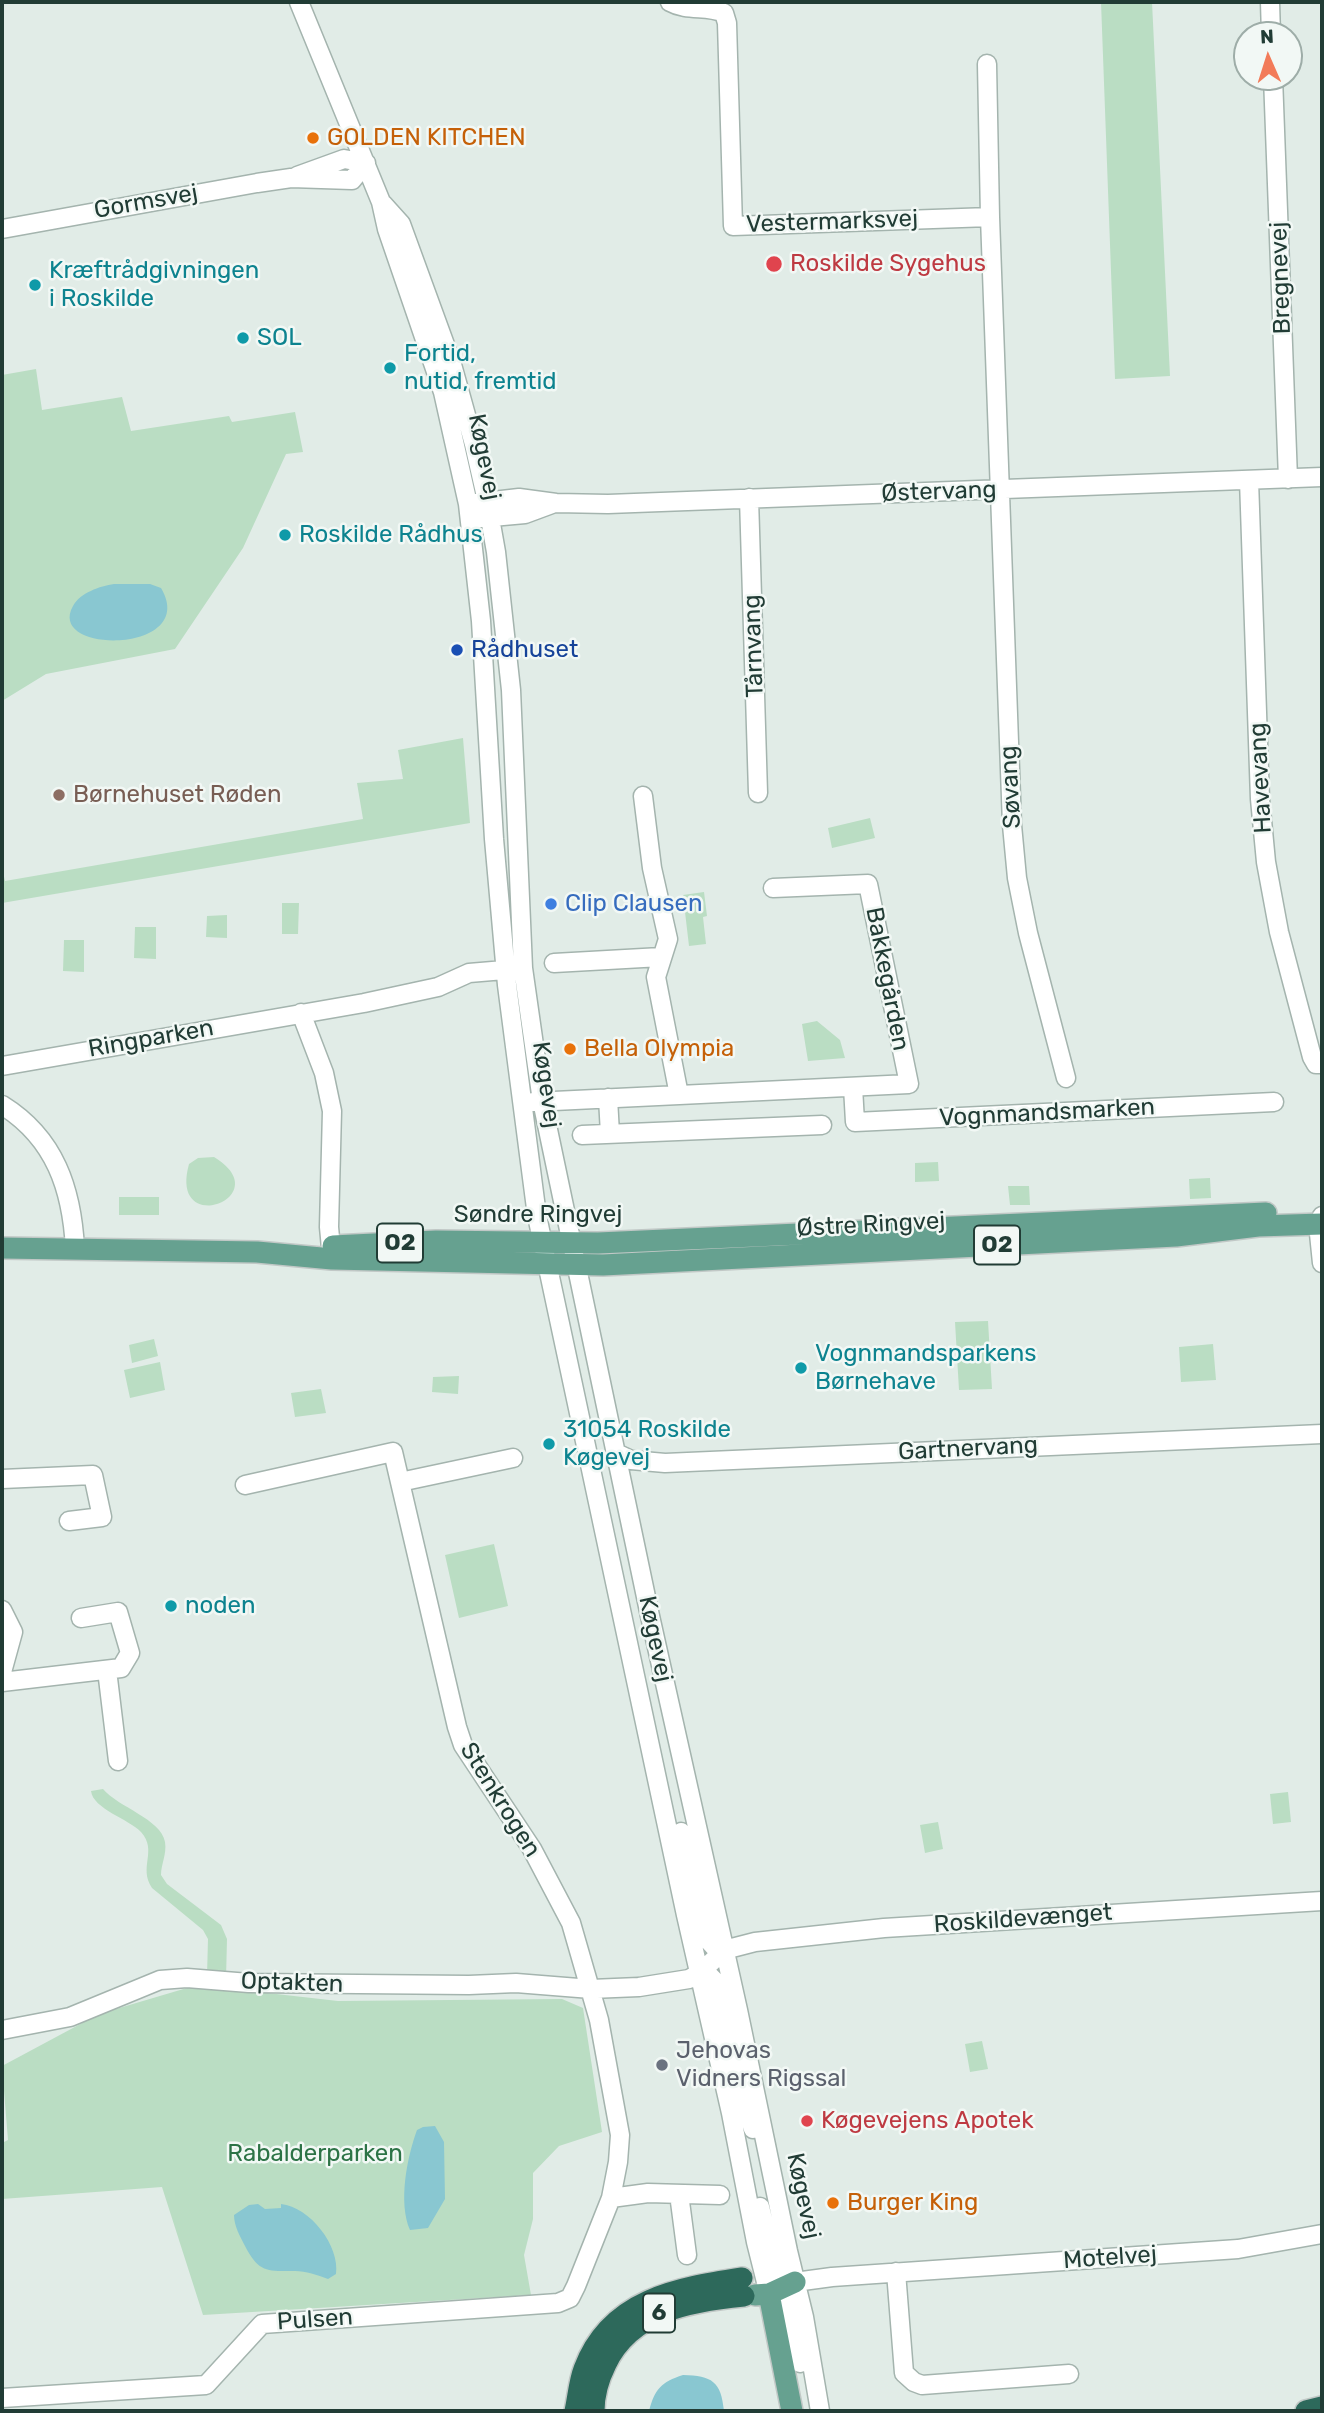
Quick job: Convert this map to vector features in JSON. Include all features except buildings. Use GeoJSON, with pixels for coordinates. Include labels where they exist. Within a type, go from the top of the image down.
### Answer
{"type":"FeatureCollection","features":[{"type":"Feature","properties":{"kind":"highway"},"geometry":{"type":"LineString","coordinates":[[575,2411],[583,2370],[609,2328],[626,2313],[653,2297],[680,2288],[743,2287]]}},
{"type":"Feature","properties":{"kind":"highway","name":"6"},"geometry":{"type":"LineString","coordinates":[[594,2411],[600,2376],[609,2357],[634,2328],[657,2314],[743,2287]]}},
{"type":"Feature","properties":{"kind":"highway"},"geometry":{"type":"LineString","coordinates":[[1306,2411],[1322,2407]]}},
{"type":"Feature","properties":{"kind":"main road","name":"Østre Ringvej"},"geometry":{"type":"LineString","coordinates":[[734,1237],[1321,1218]]}},
{"type":"Feature","properties":{"kind":"main road","name":"Østre Ringvej"},"geometry":{"type":"LineString","coordinates":[[548,1265],[1176,1236],[1321,1218]]}},
{"type":"Feature","properties":{"kind":"main road","name":"Søndre Ringvej"},"geometry":{"type":"LineString","coordinates":[[331,1253],[436,1241],[571,1243],[734,1237]]}},
{"type":"Feature","properties":{"kind":"main road","name":"Søndre Ringvej"},"geometry":{"type":"LineString","coordinates":[[2,1248],[331,1253],[548,1265]]}},
{"type":"Feature","properties":{"kind":"main road","name":"6"},"geometry":{"type":"LineString","coordinates":[[743,2287],[777,2285]]}},
{"type":"Feature","properties":{"kind":"main road","name":"Køgevej"},"geometry":{"type":"LineString","coordinates":[[777,2285],[792,2411]]}},
{"type":"Feature","properties":{"kind":"street","name":"Vestermarksvej"},"geometry":{"type":"LineString","coordinates":[[670,2],[692,9],[726,7],[733,226],[990,217]]}},
{"type":"Feature","properties":{"kind":"street"},"geometry":{"type":"LineString","coordinates":[[1270,2],[1271,21]]}},
{"type":"Feature","properties":{"kind":"street","name":"Køgevej"},"geometry":{"type":"LineString","coordinates":[[299,3],[381,202],[387,229],[443,392],[469,512],[481,621],[494,839],[514,969],[770,2170],[777,2285]]}},
{"type":"Feature","properties":{"kind":"street"},"geometry":{"type":"LineString","coordinates":[[987,64],[999,489]]}},
{"type":"Feature","properties":{"kind":"street","name":"Bregnevej"},"geometry":{"type":"LineString","coordinates":[[1274,91],[1289,479]]}},
{"type":"Feature","properties":{"kind":"street","name":"Gormsvej"},"geometry":{"type":"LineString","coordinates":[[2,229],[291,178],[344,159],[366,163]]}},
{"type":"Feature","properties":{"kind":"street","name":"Køgevej"},"geometry":{"type":"LineString","coordinates":[[381,202],[401,224],[451,361],[489,509],[511,690],[514,969],[522,1102],[542,1242],[737,2145],[777,2285],[804,2317],[820,2411]]}},
{"type":"Feature","properties":{"kind":"street","name":"Østervang"},"geometry":{"type":"LineString","coordinates":[[469,512],[489,509],[525,514],[556,503],[607,504],[1322,477]]}},
{"type":"Feature","properties":{"kind":"street","name":"Havevang"},"geometry":{"type":"LineString","coordinates":[[1249,480],[1260,799],[1266,862],[1279,932],[1312,1057],[1316,1064],[1322,1064]]}},
{"type":"Feature","properties":{"kind":"street","name":"Søvang"},"geometry":{"type":"LineString","coordinates":[[999,489],[1012,825],[1017,878],[1028,933],[1066,1078]]}},
{"type":"Feature","properties":{"kind":"street","name":"Tårnvang"},"geometry":{"type":"LineString","coordinates":[[749,498],[758,793]]}},
{"type":"Feature","properties":{"kind":"street"},"geometry":{"type":"LineString","coordinates":[[643,796],[652,868],[668,939],[656,977],[679,1095]]}},
{"type":"Feature","properties":{"kind":"street","name":"Bakkegården"},"geometry":{"type":"LineString","coordinates":[[773,888],[868,884],[909,1084]]}},
{"type":"Feature","properties":{"kind":"street"},"geometry":{"type":"LineString","coordinates":[[554,963],[661,957]]}},
{"type":"Feature","properties":{"kind":"street","name":"Ringparken"},"geometry":{"type":"LineString","coordinates":[[2,1066],[438,987],[468,974],[514,969]]}},
{"type":"Feature","properties":{"kind":"street"},"geometry":{"type":"LineString","coordinates":[[301,1013],[324,1073],[332,1111],[329,1227],[331,1253]]}},
{"type":"Feature","properties":{"kind":"street","name":"Vognmandsmarken"},"geometry":{"type":"LineString","coordinates":[[522,1102],[909,1084]]}},
{"type":"Feature","properties":{"kind":"street","name":"Vognmandsmarken"},"geometry":{"type":"LineString","coordinates":[[853,1087],[855,1122],[1274,1102]]}},
{"type":"Feature","properties":{"kind":"street"},"geometry":{"type":"LineString","coordinates":[[608,1098],[610,1134]]}},
{"type":"Feature","properties":{"kind":"street"},"geometry":{"type":"LineString","coordinates":[[2,1105],[21,1117],[57,1163],[68,1192],[75,1249]]}},
{"type":"Feature","properties":{"kind":"street"},"geometry":{"type":"LineString","coordinates":[[582,1135],[822,1125]]}},
{"type":"Feature","properties":{"kind":"street"},"geometry":{"type":"LineString","coordinates":[[1321,1218],[1322,1264]]}},
{"type":"Feature","properties":{"kind":"street","name":"Gartnervang"},"geometry":{"type":"LineString","coordinates":[[616,1453],[631,1460],[665,1463],[1322,1434]]}},
{"type":"Feature","properties":{"kind":"street","name":"Stenkrogen"},"geometry":{"type":"LineString","coordinates":[[245,1485],[393,1452],[463,1745],[532,1849],[575,1934],[591,1989]]}},
{"type":"Feature","properties":{"kind":"street"},"geometry":{"type":"LineString","coordinates":[[400,1482],[513,1458]]}},
{"type":"Feature","properties":{"kind":"street"},"geometry":{"type":"LineString","coordinates":[[2,1479],[93,1475],[102,1517],[69,1521]]}},
{"type":"Feature","properties":{"kind":"street"},"geometry":{"type":"LineString","coordinates":[[2,1610],[13,1632],[2,1672]]}},
{"type":"Feature","properties":{"kind":"street"},"geometry":{"type":"LineString","coordinates":[[2,1682],[121,1668],[130,1653],[118,1612],[81,1618]]}},
{"type":"Feature","properties":{"kind":"street"},"geometry":{"type":"LineString","coordinates":[[107,1670],[118,1761]]}},
{"type":"Feature","properties":{"kind":"street"},"geometry":{"type":"LineString","coordinates":[[658,1777],[680,1829],[706,1938],[716,1949],[724,1950]]}},
{"type":"Feature","properties":{"kind":"street","name":"Roskildevænget"},"geometry":{"type":"LineString","coordinates":[[724,1950],[755,1942],[884,1928],[1322,1901]]}},
{"type":"Feature","properties":{"kind":"street"},"geometry":{"type":"LineString","coordinates":[[699,1973],[724,1950]]}},
{"type":"Feature","properties":{"kind":"street"},"geometry":{"type":"LineString","coordinates":[[699,1973],[710,1976],[717,1983],[740,2090],[749,2120],[770,2170]]}},
{"type":"Feature","properties":{"kind":"street","name":"Optakten"},"geometry":{"type":"LineString","coordinates":[[2,2030],[70,2017],[160,1980],[187,1978],[314,1985],[516,1983],[591,1989],[676,1982],[699,1973]]}},
{"type":"Feature","properties":{"kind":"street"},"geometry":{"type":"LineString","coordinates":[[591,1989],[620,2134],[611,2198],[648,2193],[720,2195]]}},
{"type":"Feature","properties":{"kind":"street"},"geometry":{"type":"LineString","coordinates":[[737,2145],[757,2195],[775,2268],[783,2276],[777,2285],[792,2316],[806,2394],[815,2411]]}},
{"type":"Feature","properties":{"kind":"street"},"geometry":{"type":"LineString","coordinates":[[679,2194],[687,2255]]}},
{"type":"Feature","properties":{"kind":"street","name":"Pulsen"},"geometry":{"type":"LineString","coordinates":[[2,2398],[206,2385],[262,2324],[558,2304],[570,2298],[611,2198]]}},
{"type":"Feature","properties":{"kind":"street","name":"Motelvej"},"geometry":{"type":"LineString","coordinates":[[777,2285],[896,2272],[1238,2249],[1322,2234]]}},
{"type":"Feature","properties":{"kind":"street"},"geometry":{"type":"LineString","coordinates":[[896,2272],[904,2373],[914,2382],[922,2385],[1069,2374]]}},
{"type":"Feature","properties":{"kind":"green space"},"geometry":{"type":"Polygon","coordinates":[[[1101,2],[1152,2],[1170,376],[1115,379],[1101,2]]]}},
{"type":"Feature","properties":{"kind":"green space"},"geometry":{"type":"Polygon","coordinates":[[[36,369],[42,410],[122,397],[131,431],[229,416],[232,422],[295,412],[303,452],[286,454],[243,548],[175,649],[46,674],[2,701],[2,375],[36,369]]]}},
{"type":"Feature","properties":{"kind":"green space"},"geometry":{"type":"Polygon","coordinates":[[[463,738],[470,823],[2,903],[2,868],[5,881],[363,819],[357,783],[403,779],[398,750],[463,738]]]}},
{"type":"Feature","properties":{"kind":"green space"},"geometry":{"type":"Polygon","coordinates":[[[870,818],[875,838],[832,848],[828,828],[870,818]]]}},
{"type":"Feature","properties":{"kind":"green space"},"geometry":{"type":"Polygon","coordinates":[[[704,892],[706,944],[689,946],[683,895],[704,892]]]}},
{"type":"Feature","properties":{"kind":"green space"},"geometry":{"type":"Polygon","coordinates":[[[282,903],[299,903],[298,934],[282,934],[282,903]]]}},
{"type":"Feature","properties":{"kind":"green space"},"geometry":{"type":"Polygon","coordinates":[[[227,915],[227,938],[206,937],[207,916],[227,915]]]}},
{"type":"Feature","properties":{"kind":"green space"},"geometry":{"type":"Polygon","coordinates":[[[135,927],[156,927],[156,959],[134,958],[135,927]]]}},
{"type":"Feature","properties":{"kind":"green space"},"geometry":{"type":"Polygon","coordinates":[[[64,940],[84,940],[84,972],[63,971],[64,940]]]}},
{"type":"Feature","properties":{"kind":"green space"},"geometry":{"type":"Polygon","coordinates":[[[817,1021],[840,1040],[845,1058],[808,1061],[802,1024],[817,1021]]]}},
{"type":"Feature","properties":{"kind":"green space"},"geometry":{"type":"Polygon","coordinates":[[[214,1157],[231,1172],[235,1186],[230,1197],[218,1204],[205,1205],[193,1200],[187,1187],[189,1164],[198,1158],[214,1157]]]}},
{"type":"Feature","properties":{"kind":"green space"},"geometry":{"type":"Polygon","coordinates":[[[938,1162],[939,1181],[915,1182],[915,1163],[938,1162]]]}},
{"type":"Feature","properties":{"kind":"green space"},"geometry":{"type":"Polygon","coordinates":[[[1210,1178],[1211,1198],[1190,1199],[1189,1179],[1210,1178]]]}},
{"type":"Feature","properties":{"kind":"green space"},"geometry":{"type":"Polygon","coordinates":[[[1008,1186],[1029,1186],[1030,1205],[1010,1205],[1008,1186]]]}},
{"type":"Feature","properties":{"kind":"green space"},"geometry":{"type":"Polygon","coordinates":[[[119,1197],[159,1197],[159,1215],[119,1215],[119,1197]]]}},
{"type":"Feature","properties":{"kind":"green space"},"geometry":{"type":"Polygon","coordinates":[[[988,1321],[992,1389],[959,1390],[955,1322],[988,1321]]]}},
{"type":"Feature","properties":{"kind":"green space"},"geometry":{"type":"Polygon","coordinates":[[[154,1339],[158,1356],[132,1363],[129,1345],[154,1339]]]}},
{"type":"Feature","properties":{"kind":"green space"},"geometry":{"type":"Polygon","coordinates":[[[1213,1344],[1216,1380],[1181,1382],[1179,1347],[1213,1344]]]}},
{"type":"Feature","properties":{"kind":"green space"},"geometry":{"type":"Polygon","coordinates":[[[160,1362],[165,1390],[130,1398],[124,1370],[160,1362]]]}},
{"type":"Feature","properties":{"kind":"green space"},"geometry":{"type":"Polygon","coordinates":[[[459,1376],[458,1394],[432,1392],[433,1377],[459,1376]]]}},
{"type":"Feature","properties":{"kind":"green space"},"geometry":{"type":"Polygon","coordinates":[[[321,1389],[326,1413],[295,1417],[291,1393],[321,1389]]]}},
{"type":"Feature","properties":{"kind":"green space"},"geometry":{"type":"Polygon","coordinates":[[[494,1544],[508,1606],[459,1618],[445,1555],[494,1544]]]}},
{"type":"Feature","properties":{"kind":"green space"},"geometry":{"type":"Polygon","coordinates":[[[103,1789],[156,1827],[165,1842],[161,1875],[167,1884],[221,1925],[227,1939],[226,1979],[207,1976],[208,1939],[203,1930],[152,1888],[147,1873],[146,1839],[135,1827],[98,1803],[91,1791],[103,1789]]]}},
{"type":"Feature","properties":{"kind":"green space"},"geometry":{"type":"Polygon","coordinates":[[[1288,1792],[1291,1822],[1273,1824],[1270,1794],[1288,1792]]]}},
{"type":"Feature","properties":{"kind":"green space"},"geometry":{"type":"Polygon","coordinates":[[[938,1822],[943,1849],[925,1853],[920,1825],[938,1822]]]}},
{"type":"Feature","properties":{"kind":"green space","name":"Rabalderparken"},"geometry":{"type":"Polygon","coordinates":[[[197,1985],[338,2001],[562,1999],[583,2008],[602,2132],[559,2146],[533,2173],[533,2219],[524,2255],[531,2295],[203,2315],[162,2187],[2,2199],[2,2143],[8,2140],[2,2066],[99,2014],[197,1985]]]}},
{"type":"Feature","properties":{"kind":"green space"},"geometry":{"type":"Polygon","coordinates":[[[982,2041],[988,2069],[970,2072],[965,2044],[982,2041]]]}},
{"type":"Feature","properties":{"kind":"water"},"geometry":{"type":"Polygon","coordinates":[[[114,584],[150,584],[161,588],[167,610],[160,626],[143,636],[121,640],[99,639],[80,633],[70,622],[76,601],[91,591],[114,584]]]}},
{"type":"Feature","properties":{"kind":"water"},"geometry":{"type":"Polygon","coordinates":[[[435,2126],[444,2142],[445,2199],[428,2228],[410,2230],[406,2219],[404,2194],[410,2153],[417,2130],[435,2126]]]}},
{"type":"Feature","properties":{"kind":"water"},"geometry":{"type":"Polygon","coordinates":[[[258,2204],[265,2209],[281,2208],[281,2204],[292,2207],[312,2220],[328,2240],[336,2263],[336,2274],[328,2279],[307,2272],[271,2270],[260,2266],[241,2238],[234,2215],[249,2205],[258,2204]]]}},
{"type":"Feature","properties":{"kind":"water"},"geometry":{"type":"Polygon","coordinates":[[[683,2375],[701,2377],[713,2382],[720,2393],[724,2411],[649,2411],[660,2387],[683,2375]]]}},
{"type":"Feature","properties":{"kind":"place","name":"GOLDEN KITCHEN"},"geometry":{"type":"Point","coordinates":[313,138]}},
{"type":"Feature","properties":{"kind":"place","name":"Roskilde Sygehus"},"geometry":{"type":"Point","coordinates":[774,264]}},
{"type":"Feature","properties":{"kind":"place","name":"Kræftrådgivningen i Roskilde"},"geometry":{"type":"Point","coordinates":[35,285]}},
{"type":"Feature","properties":{"kind":"place","name":"SOL"},"geometry":{"type":"Point","coordinates":[243,338]}},
{"type":"Feature","properties":{"kind":"place","name":"Fortid, nutid, fremtid"},"geometry":{"type":"Point","coordinates":[390,368]}},
{"type":"Feature","properties":{"kind":"place","name":"Roskilde Rådhus"},"geometry":{"type":"Point","coordinates":[285,535]}},
{"type":"Feature","properties":{"kind":"place","name":"Rådhuset"},"geometry":{"type":"Point","coordinates":[457,650]}},
{"type":"Feature","properties":{"kind":"place","name":"Børnehuset Røden"},"geometry":{"type":"Point","coordinates":[59,795]}},
{"type":"Feature","properties":{"kind":"place","name":"Clip Clausen"},"geometry":{"type":"Point","coordinates":[551,904]}},
{"type":"Feature","properties":{"kind":"place","name":"Bella Olympia"},"geometry":{"type":"Point","coordinates":[570,1049]}},
{"type":"Feature","properties":{"kind":"place","name":"Vognmandsparkens Børnehave"},"geometry":{"type":"Point","coordinates":[801,1368]}},
{"type":"Feature","properties":{"kind":"place","name":"31054 Roskilde Køgevej"},"geometry":{"type":"Point","coordinates":[549,1444]}},
{"type":"Feature","properties":{"kind":"place","name":"noden"},"geometry":{"type":"Point","coordinates":[171,1606]}},
{"type":"Feature","properties":{"kind":"place","name":"Jehovas Vidners Rigssal"},"geometry":{"type":"Point","coordinates":[662,2065]}},
{"type":"Feature","properties":{"kind":"place","name":"Køgevejens Apotek"},"geometry":{"type":"Point","coordinates":[807,2121]}},
{"type":"Feature","properties":{"kind":"place","name":"Burger King"},"geometry":{"type":"Point","coordinates":[833,2203]}}]}
